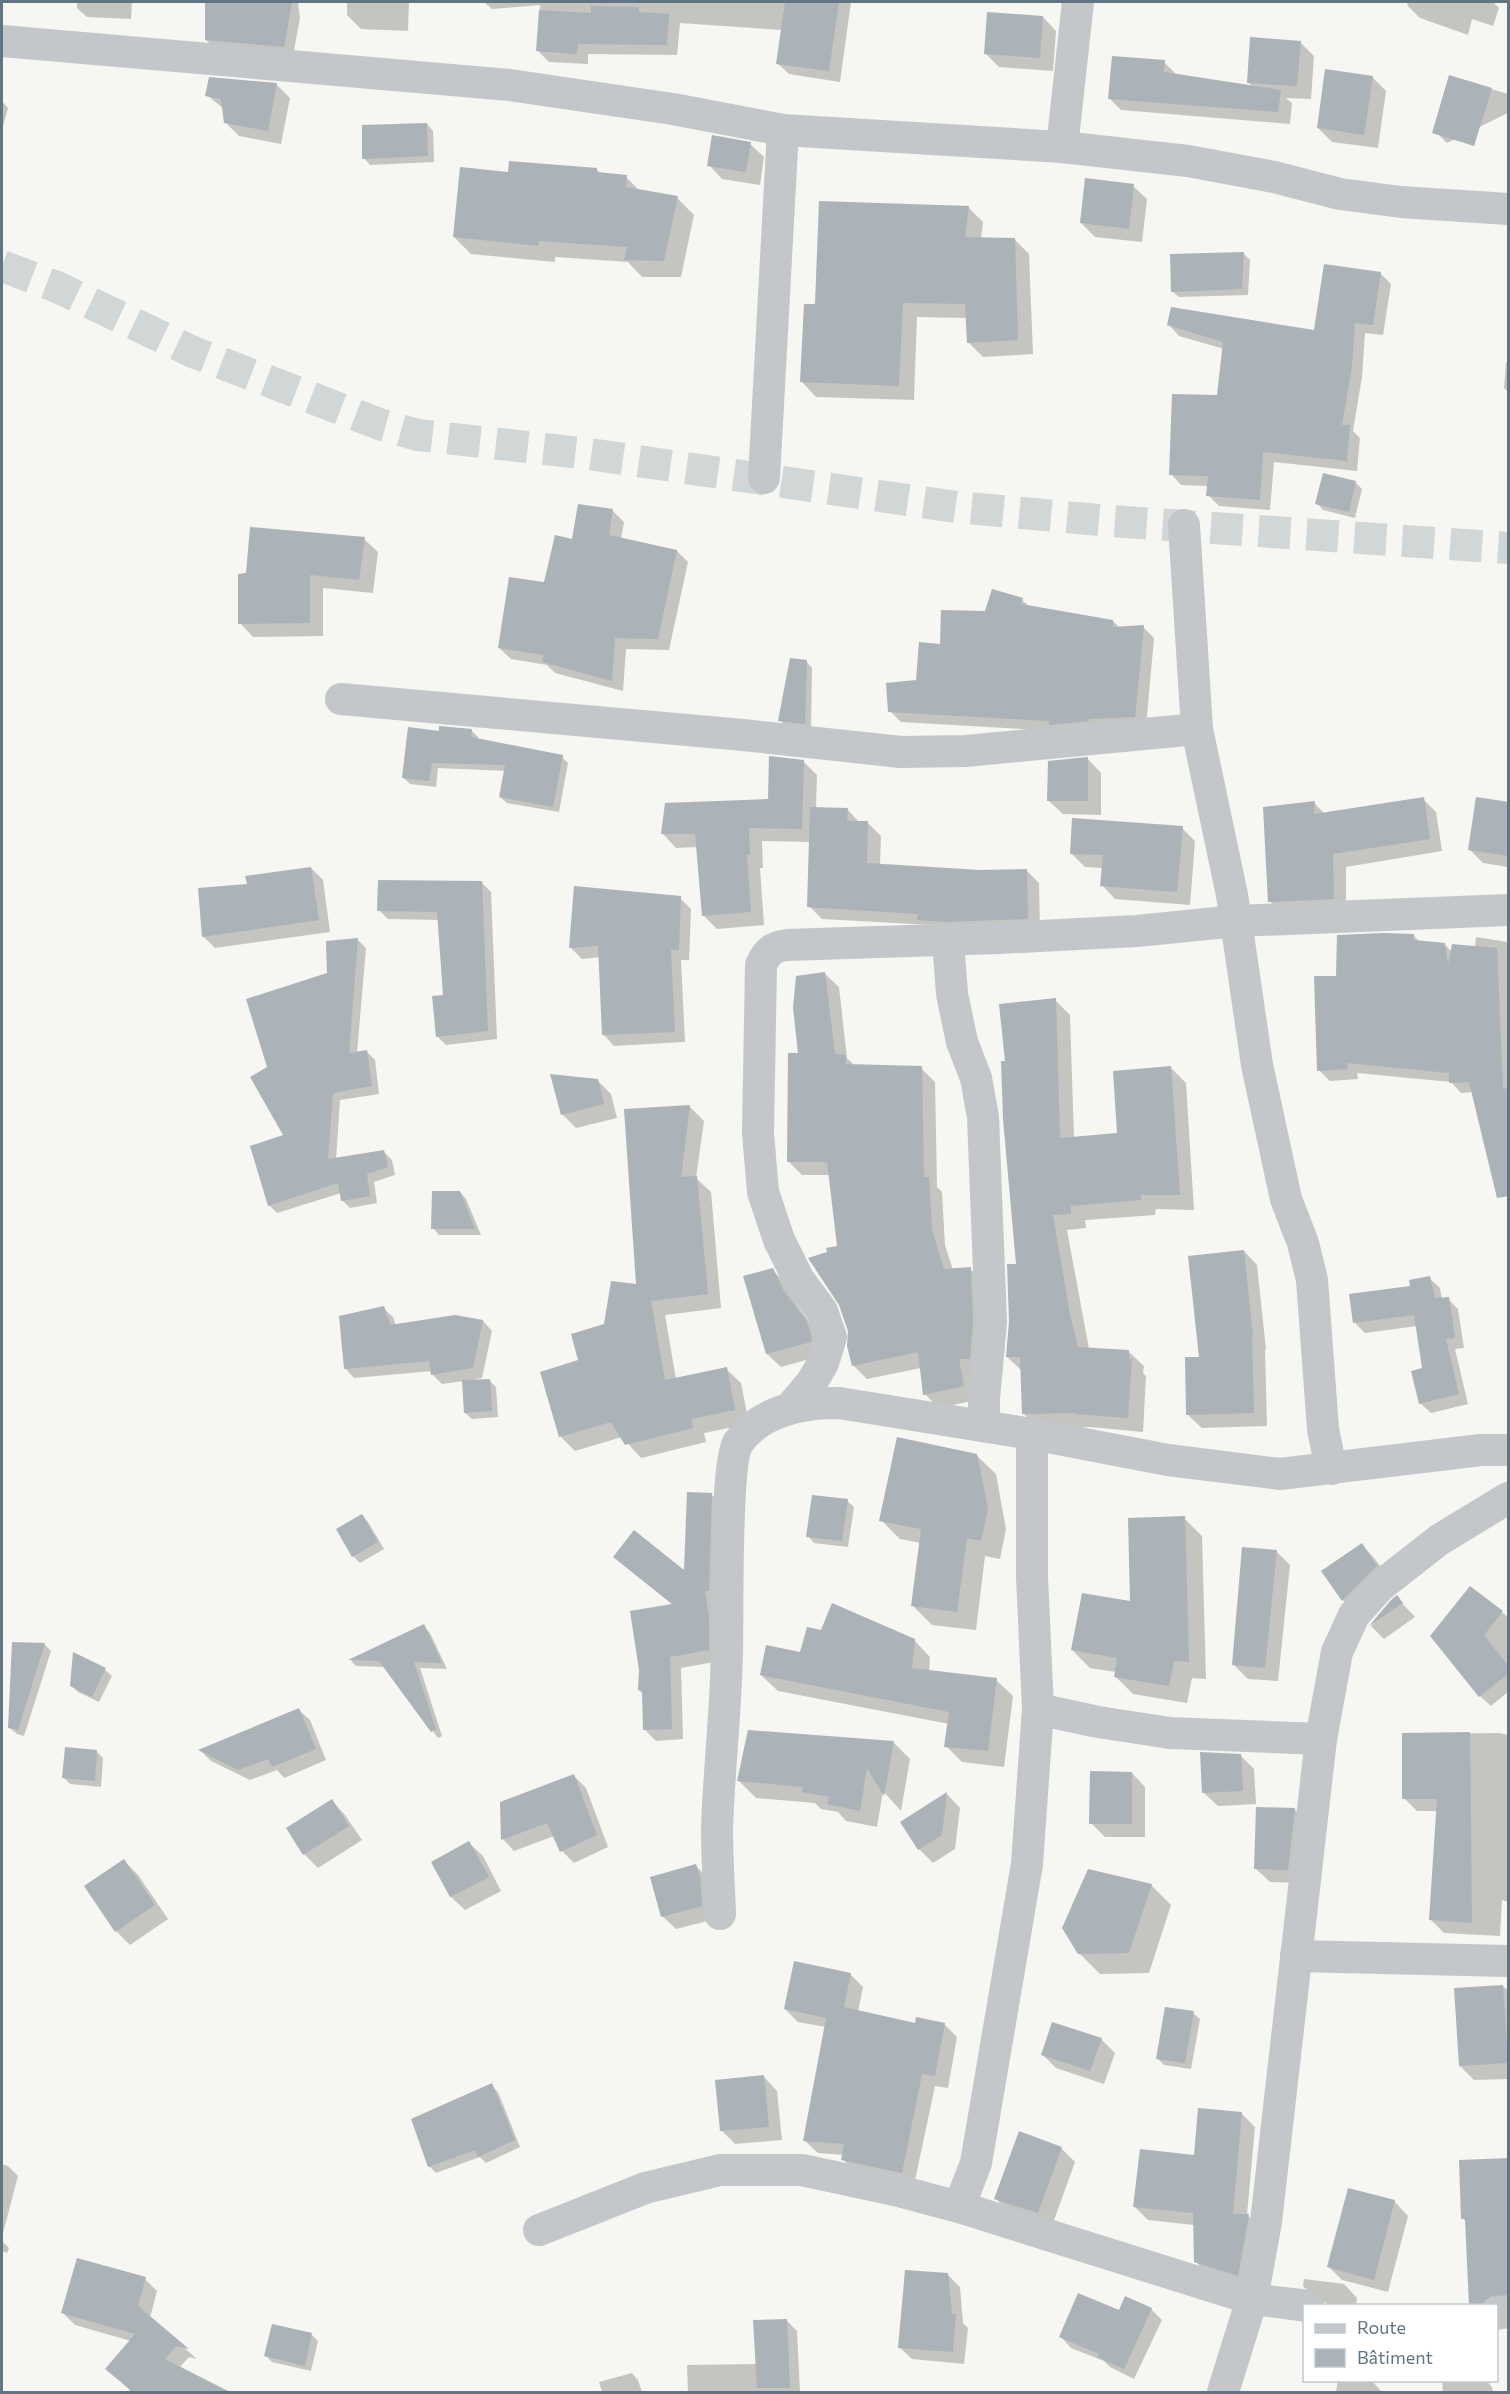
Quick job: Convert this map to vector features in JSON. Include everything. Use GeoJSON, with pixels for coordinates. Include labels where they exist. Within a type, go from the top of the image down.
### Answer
{"type":"FeatureCollection","features":[{"type":"Feature","properties":{"kind":"street"},"geometry":{"type":"LineString","coordinates":[[1062,147],[1078,2]]}},
{"type":"Feature","properties":{"kind":"street"},"geometry":{"type":"LineString","coordinates":[[2,41],[510,86],[673,109],[783,130],[1062,147],[1188,162],[1274,177],[1340,194],[1401,202],[1509,209]]}},
{"type":"Feature","properties":{"kind":"street"},"geometry":{"type":"LineString","coordinates":[[764,478],[783,130]]}},
{"type":"Feature","properties":{"kind":"street"},"geometry":{"type":"LineString","coordinates":[[1184,525],[1197,729],[1232,895],[1257,1065],[1286,1199],[1303,1243],[1312,1280],[1323,1429],[1331,1469]]}},
{"type":"Feature","properties":{"kind":"street"},"geometry":{"type":"LineString","coordinates":[[341,699],[744,735],[901,752],[966,752],[1197,729]]}},
{"type":"Feature","properties":{"kind":"street"},"geometry":{"type":"LineString","coordinates":[[790,1408],[812,1382],[823,1363],[831,1337],[822,1311],[799,1280],[779,1240],[763,1192],[758,1133],[761,965],[766,954],[774,947],[1137,931],[1236,921],[1509,910]]}},
{"type":"Feature","properties":{"kind":"street"},"geometry":{"type":"LineString","coordinates":[[948,940],[952,994],[963,1042],[976,1078],[983,1117],[991,1322],[984,1399],[984,1426]]}},
{"type":"Feature","properties":{"kind":"street"},"geometry":{"type":"LineString","coordinates":[[720,1914],[717,1830],[726,1672],[731,1484],[737,1445],[756,1425],[771,1415],[814,1403],[839,1403],[1032,1434],[1168,1460],[1280,1474],[1481,1450],[1509,1450]]}},
{"type":"Feature","properties":{"kind":"street"},"geometry":{"type":"LineString","coordinates":[[959,2207],[976,2163],[1027,1864],[1038,1709],[1032,1577],[1032,1434]]}},
{"type":"Feature","properties":{"kind":"street"},"geometry":{"type":"LineString","coordinates":[[1223,2392],[1252,2299],[1266,2222],[1321,1739],[1337,1652],[1354,1615],[1379,1587],[1439,1540],[1509,1498]]}},
{"type":"Feature","properties":{"kind":"street"},"geometry":{"type":"LineString","coordinates":[[1038,1709],[1098,1722],[1170,1733],[1321,1739]]}},
{"type":"Feature","properties":{"kind":"street"},"geometry":{"type":"LineString","coordinates":[[1296,1956],[1509,1961]]}},
{"type":"Feature","properties":{"kind":"street"},"geometry":{"type":"LineString","coordinates":[[539,2230],[645,2188],[720,2170],[802,2170],[896,2190],[959,2207],[1252,2299],[1303,2305]]}},
{"type":"Feature","properties":{"kind":"building"},"geometry":{"type":"Polygon","coordinates":[[[205,2],[292,2],[284,47],[205,40],[205,2]]]}},
{"type":"Feature","properties":{"kind":"building"},"geometry":{"type":"Polygon","coordinates":[[[785,2],[839,2],[829,71],[776,64],[785,2]]]}},
{"type":"Feature","properties":{"kind":"building"},"geometry":{"type":"Polygon","coordinates":[[[591,6],[639,7],[639,12],[669,14],[667,45],[578,44],[577,54],[536,51],[539,10],[591,13],[591,6]]]}},
{"type":"Feature","properties":{"kind":"building"},"geometry":{"type":"Polygon","coordinates":[[[987,12],[1043,16],[1040,58],[984,54],[987,12]]]}},
{"type":"Feature","properties":{"kind":"building"},"geometry":{"type":"Polygon","coordinates":[[[1250,37],[1301,41],[1297,86],[1247,83],[1250,37]]]}},
{"type":"Feature","properties":{"kind":"building"},"geometry":{"type":"Polygon","coordinates":[[[1112,56],[1165,60],[1164,72],[1281,90],[1278,112],[1108,99],[1112,56]]]}},
{"type":"Feature","properties":{"kind":"building"},"geometry":{"type":"Polygon","coordinates":[[[1325,69],[1373,76],[1364,135],[1317,128],[1325,69]]]}},
{"type":"Feature","properties":{"kind":"building"},"geometry":{"type":"Polygon","coordinates":[[[1449,75],[1492,88],[1474,146],[1432,133],[1449,75]]]}},
{"type":"Feature","properties":{"kind":"building"},"geometry":{"type":"Polygon","coordinates":[[[209,77],[277,83],[268,131],[224,123],[221,99],[205,96],[209,77]]]}},
{"type":"Feature","properties":{"kind":"building"},"geometry":{"type":"Polygon","coordinates":[[[427,123],[428,156],[362,159],[362,125],[427,123]]]}},
{"type":"Feature","properties":{"kind":"building"},"geometry":{"type":"Polygon","coordinates":[[[712,135],[751,142],[746,172],[707,166],[712,135]]]}},
{"type":"Feature","properties":{"kind":"building"},"geometry":{"type":"Polygon","coordinates":[[[509,161],[597,168],[597,172],[627,175],[626,187],[678,196],[664,261],[624,260],[627,247],[539,241],[538,246],[453,237],[460,167],[508,172],[509,161]]]}},
{"type":"Feature","properties":{"kind":"building"},"geometry":{"type":"Polygon","coordinates":[[[1085,178],[1134,184],[1129,229],[1080,223],[1085,178]]]}},
{"type":"Feature","properties":{"kind":"building"},"geometry":{"type":"Polygon","coordinates":[[[819,201],[969,206],[965,237],[1015,238],[1018,340],[967,343],[965,304],[903,303],[899,386],[800,382],[804,304],[815,304],[819,201]]]}},
{"type":"Feature","properties":{"kind":"building"},"geometry":{"type":"Polygon","coordinates":[[[1244,252],[1242,289],[1171,292],[1170,254],[1244,252]]]}},
{"type":"Feature","properties":{"kind":"building"},"geometry":{"type":"Polygon","coordinates":[[[1324,264],[1381,272],[1373,325],[1355,323],[1352,366],[1342,425],[1350,425],[1347,461],[1263,452],[1260,500],[1206,496],[1208,476],[1169,475],[1172,394],[1217,395],[1223,342],[1167,325],[1171,307],[1314,330],[1324,264]]]}},
{"type":"Feature","properties":{"kind":"building"},"geometry":{"type":"Polygon","coordinates":[[[1323,473],[1356,481],[1349,512],[1315,504],[1323,473]]]}},
{"type":"Feature","properties":{"kind":"building"},"geometry":{"type":"Polygon","coordinates":[[[578,504],[613,509],[609,535],[677,550],[658,639],[615,638],[612,681],[542,662],[544,655],[498,648],[509,577],[544,582],[555,535],[572,539],[578,504]]]}},
{"type":"Feature","properties":{"kind":"building"},"geometry":{"type":"Polygon","coordinates":[[[250,527],[365,537],[359,580],[310,575],[310,623],[238,624],[238,574],[246,573],[250,527]]]}},
{"type":"Feature","properties":{"kind":"building"},"geometry":{"type":"Polygon","coordinates":[[[992,589],[1023,598],[1021,604],[1113,620],[1113,627],[1144,625],[1135,717],[1089,719],[1089,721],[1049,725],[1049,721],[888,712],[886,683],[916,680],[919,642],[940,644],[941,610],[985,611],[992,589]]]}},
{"type":"Feature","properties":{"kind":"building"},"geometry":{"type":"Polygon","coordinates":[[[790,658],[807,660],[805,724],[778,721],[790,658]]]}},
{"type":"Feature","properties":{"kind":"building"},"geometry":{"type":"Polygon","coordinates":[[[439,726],[472,729],[471,737],[563,755],[553,807],[499,797],[505,765],[432,763],[429,781],[402,778],[408,727],[439,731],[439,726]]]}},
{"type":"Feature","properties":{"kind":"building"},"geometry":{"type":"Polygon","coordinates":[[[769,756],[804,760],[802,829],[749,828],[750,855],[747,855],[751,912],[702,916],[695,834],[661,834],[665,803],[768,799],[769,756]]]}},
{"type":"Feature","properties":{"kind":"building"},"geometry":{"type":"Polygon","coordinates":[[[1088,757],[1088,801],[1047,801],[1048,761],[1088,757]]]}},
{"type":"Feature","properties":{"kind":"building"},"geometry":{"type":"Polygon","coordinates":[[[1424,797],[1430,839],[1333,854],[1334,899],[1268,902],[1263,807],[1315,801],[1314,814],[1424,797]]]}},
{"type":"Feature","properties":{"kind":"building"},"geometry":{"type":"Polygon","coordinates":[[[1476,797],[1509,802],[1509,856],[1468,850],[1476,797]]]}},
{"type":"Feature","properties":{"kind":"building"},"geometry":{"type":"Polygon","coordinates":[[[810,807],[848,808],[847,821],[868,821],[867,863],[980,870],[1027,869],[1028,919],[946,922],[917,920],[918,914],[807,907],[810,807]]]}},
{"type":"Feature","properties":{"kind":"building"},"geometry":{"type":"Polygon","coordinates":[[[1072,818],[1183,826],[1177,892],[1100,886],[1103,855],[1070,854],[1072,818]]]}},
{"type":"Feature","properties":{"kind":"building"},"geometry":{"type":"Polygon","coordinates":[[[311,867],[319,920],[202,937],[198,888],[247,884],[245,876],[311,867]]]}},
{"type":"Feature","properties":{"kind":"building"},"geometry":{"type":"Polygon","coordinates":[[[378,880],[482,881],[488,1031],[436,1037],[432,996],[443,995],[437,912],[377,911],[378,880]]]}},
{"type":"Feature","properties":{"kind":"building"},"geometry":{"type":"Polygon","coordinates":[[[574,886],[681,896],[679,950],[671,950],[675,1032],[602,1035],[598,946],[569,948],[574,886]]]}},
{"type":"Feature","properties":{"kind":"building"},"geometry":{"type":"Polygon","coordinates":[[[1414,934],[1414,940],[1445,943],[1448,965],[1452,944],[1497,948],[1503,1089],[1509,1088],[1509,1196],[1497,1198],[1469,1082],[1449,1083],[1449,1073],[1347,1063],[1348,1069],[1317,1071],[1314,976],[1336,976],[1337,935],[1414,934]]]}},
{"type":"Feature","properties":{"kind":"building"},"geometry":{"type":"Polygon","coordinates":[[[358,938],[349,1053],[367,1050],[372,1086],[333,1093],[328,1159],[384,1150],[388,1167],[367,1174],[370,1196],[341,1201],[338,1183],[268,1206],[250,1146],[283,1135],[250,1077],[267,1067],[246,999],[327,973],[326,941],[358,938]]]}},
{"type":"Feature","properties":{"kind":"building"},"geometry":{"type":"Polygon","coordinates":[[[825,972],[835,1054],[846,1055],[846,1064],[922,1066],[924,1177],[929,1177],[932,1230],[944,1269],[971,1267],[973,1322],[970,1359],[959,1359],[964,1386],[923,1395],[918,1352],[852,1366],[847,1346],[848,1331],[839,1305],[808,1258],[827,1252],[826,1248],[837,1246],[827,1162],[787,1162],[788,1053],[798,1053],[793,1008],[796,976],[825,972]]]}},
{"type":"Feature","properties":{"kind":"building"},"geometry":{"type":"Polygon","coordinates":[[[1056,998],[1060,1138],[1117,1133],[1113,1071],[1171,1066],[1180,1195],[1141,1195],[1141,1200],[1071,1206],[1071,1214],[1053,1215],[1070,1315],[1078,1347],[1129,1350],[1129,1359],[1132,1359],[1128,1418],[1076,1413],[1022,1414],[1020,1357],[1006,1357],[1009,1321],[1007,1264],[1016,1264],[1003,1119],[1001,1061],[1005,1061],[999,1004],[1056,998]]]}},
{"type":"Feature","properties":{"kind":"building"},"geometry":{"type":"Polygon","coordinates":[[[550,1074],[598,1079],[604,1104],[561,1115],[550,1074]]]}},
{"type":"Feature","properties":{"kind":"building"},"geometry":{"type":"Polygon","coordinates":[[[690,1105],[681,1177],[697,1176],[708,1294],[651,1301],[665,1380],[727,1367],[735,1410],[691,1419],[693,1428],[625,1445],[611,1422],[559,1437],[540,1372],[578,1360],[571,1334],[604,1324],[611,1281],[636,1284],[624,1109],[690,1105]]]}},
{"type":"Feature","properties":{"kind":"building"},"geometry":{"type":"Polygon","coordinates":[[[432,1191],[460,1191],[475,1229],[431,1229],[432,1191]]]}},
{"type":"Feature","properties":{"kind":"building"},"geometry":{"type":"Polygon","coordinates":[[[1244,1250],[1253,1336],[1254,1413],[1186,1415],[1185,1357],[1199,1357],[1188,1256],[1244,1250]]]}},
{"type":"Feature","properties":{"kind":"building"},"geometry":{"type":"Polygon","coordinates":[[[773,1268],[784,1291],[806,1320],[812,1337],[811,1342],[766,1354],[743,1276],[773,1268]]]}},
{"type":"Feature","properties":{"kind":"building"},"geometry":{"type":"Polygon","coordinates":[[[1430,1276],[1435,1298],[1449,1297],[1455,1338],[1446,1339],[1459,1394],[1419,1404],[1411,1371],[1422,1368],[1414,1315],[1353,1323],[1349,1294],[1410,1286],[1409,1280],[1430,1276]]]}},
{"type":"Feature","properties":{"kind":"building"},"geometry":{"type":"Polygon","coordinates":[[[384,1306],[390,1325],[455,1315],[483,1320],[473,1368],[431,1375],[429,1361],[344,1369],[339,1316],[384,1306]]]}},
{"type":"Feature","properties":{"kind":"building"},"geometry":{"type":"Polygon","coordinates":[[[490,1379],[492,1411],[464,1413],[462,1380],[490,1379]]]}},
{"type":"Feature","properties":{"kind":"building"},"geometry":{"type":"Polygon","coordinates":[[[897,1437],[977,1454],[988,1509],[981,1541],[967,1538],[957,1612],[911,1606],[921,1529],[879,1521],[897,1437]]]}},
{"type":"Feature","properties":{"kind":"building"},"geometry":{"type":"Polygon","coordinates":[[[687,1492],[712,1493],[709,1591],[705,1591],[709,1617],[709,1650],[670,1657],[672,1729],[643,1730],[642,1691],[638,1690],[639,1670],[630,1611],[672,1604],[613,1557],[634,1530],[684,1570],[687,1492]]]}},
{"type":"Feature","properties":{"kind":"building"},"geometry":{"type":"Polygon","coordinates":[[[812,1495],[848,1499],[842,1541],[806,1537],[812,1495]]]}},
{"type":"Feature","properties":{"kind":"building"},"geometry":{"type":"Polygon","coordinates":[[[362,1514],[378,1542],[352,1557],[336,1529],[362,1514]]]}},
{"type":"Feature","properties":{"kind":"building"},"geometry":{"type":"Polygon","coordinates":[[[1185,1516],[1189,1662],[1174,1661],[1169,1686],[1114,1677],[1117,1658],[1071,1650],[1082,1593],[1130,1601],[1128,1518],[1185,1516]]]}},
{"type":"Feature","properties":{"kind":"building"},"geometry":{"type":"Polygon","coordinates":[[[1362,1543],[1377,1566],[1342,1601],[1321,1571],[1362,1543]]]}},
{"type":"Feature","properties":{"kind":"building"},"geometry":{"type":"Polygon","coordinates":[[[1242,1547],[1277,1550],[1265,1668],[1232,1665],[1242,1547]]]}},
{"type":"Feature","properties":{"kind":"building"},"geometry":{"type":"Polygon","coordinates":[[[1470,1586],[1503,1611],[1484,1635],[1509,1667],[1509,1673],[1479,1697],[1430,1636],[1470,1586]]]}},
{"type":"Feature","properties":{"kind":"building"},"geometry":{"type":"Polygon","coordinates":[[[1397,1595],[1403,1603],[1369,1626],[1391,1600],[1397,1595]]]}},
{"type":"Feature","properties":{"kind":"building"},"geometry":{"type":"Polygon","coordinates":[[[832,1603],[915,1639],[912,1668],[997,1678],[988,1751],[944,1747],[949,1712],[760,1675],[766,1645],[800,1652],[807,1627],[821,1630],[832,1603]]]}},
{"type":"Feature","properties":{"kind":"building"},"geometry":{"type":"Polygon","coordinates":[[[424,1624],[442,1663],[414,1662],[436,1729],[431,1732],[379,1661],[348,1660],[424,1624]]]}},
{"type":"Feature","properties":{"kind":"building"},"geometry":{"type":"Polygon","coordinates":[[[12,1642],[45,1643],[18,1730],[8,1728],[12,1642]]]}},
{"type":"Feature","properties":{"kind":"building"},"geometry":{"type":"Polygon","coordinates":[[[73,1652],[106,1668],[92,1697],[70,1686],[73,1652]]]}},
{"type":"Feature","properties":{"kind":"building"},"geometry":{"type":"Polygon","coordinates":[[[299,1708],[316,1749],[272,1767],[268,1759],[238,1770],[198,1750],[299,1708]]]}},
{"type":"Feature","properties":{"kind":"building"},"geometry":{"type":"Polygon","coordinates":[[[748,1730],[894,1741],[884,1796],[867,1768],[860,1811],[827,1804],[829,1797],[802,1792],[803,1787],[737,1781],[748,1730]]]}},
{"type":"Feature","properties":{"kind":"building"},"geometry":{"type":"Polygon","coordinates":[[[1470,1732],[1472,1923],[1429,1920],[1437,1799],[1402,1799],[1402,1733],[1470,1732]]]}},
{"type":"Feature","properties":{"kind":"building"},"geometry":{"type":"Polygon","coordinates":[[[65,1747],[97,1750],[95,1781],[62,1778],[65,1747]]]}},
{"type":"Feature","properties":{"kind":"building"},"geometry":{"type":"Polygon","coordinates":[[[1200,1752],[1241,1754],[1243,1791],[1202,1793],[1200,1752]]]}},
{"type":"Feature","properties":{"kind":"building"},"geometry":{"type":"Polygon","coordinates":[[[1090,1771],[1132,1772],[1132,1824],[1089,1824],[1090,1771]]]}},
{"type":"Feature","properties":{"kind":"building"},"geometry":{"type":"Polygon","coordinates":[[[574,1774],[597,1835],[560,1852],[547,1823],[501,1840],[500,1802],[574,1774]]]}},
{"type":"Feature","properties":{"kind":"building"},"geometry":{"type":"Polygon","coordinates":[[[947,1792],[942,1835],[918,1850],[900,1822],[947,1792]]]}},
{"type":"Feature","properties":{"kind":"building"},"geometry":{"type":"Polygon","coordinates":[[[332,1799],[349,1826],[303,1855],[286,1828],[332,1799]]]}},
{"type":"Feature","properties":{"kind":"building"},"geometry":{"type":"Polygon","coordinates":[[[1256,1807],[1295,1808],[1288,1870],[1254,1869],[1256,1807]]]}},
{"type":"Feature","properties":{"kind":"building"},"geometry":{"type":"Polygon","coordinates":[[[469,1841],[489,1877],[450,1897],[431,1862],[469,1841]]]}},
{"type":"Feature","properties":{"kind":"building"},"geometry":{"type":"Polygon","coordinates":[[[124,1859],[155,1905],[115,1932],[84,1886],[124,1859]]]}},
{"type":"Feature","properties":{"kind":"building"},"geometry":{"type":"Polygon","coordinates":[[[696,1864],[700,1876],[702,1906],[661,1917],[650,1877],[696,1864]]]}},
{"type":"Feature","properties":{"kind":"building"},"geometry":{"type":"Polygon","coordinates":[[[1088,1869],[1152,1884],[1129,1953],[1078,1954],[1062,1928],[1088,1869]]]}},
{"type":"Feature","properties":{"kind":"building"},"geometry":{"type":"Polygon","coordinates":[[[794,1961],[851,1973],[844,2007],[915,2023],[916,2017],[945,2023],[935,2076],[922,2074],[902,2173],[841,2160],[844,2144],[803,2141],[826,2018],[784,2009],[794,1961]]]}},
{"type":"Feature","properties":{"kind":"building"},"geometry":{"type":"Polygon","coordinates":[[[1503,1985],[1508,2063],[1459,2066],[1454,1988],[1503,1985]]]}},
{"type":"Feature","properties":{"kind":"building"},"geometry":{"type":"Polygon","coordinates":[[[1165,2007],[1194,2011],[1185,2063],[1156,2059],[1165,2007]]]}},
{"type":"Feature","properties":{"kind":"building"},"geometry":{"type":"Polygon","coordinates":[[[1052,2022],[1102,2038],[1090,2071],[1041,2055],[1052,2022]]]}},
{"type":"Feature","properties":{"kind":"building"},"geometry":{"type":"Polygon","coordinates":[[[764,2075],[769,2127],[720,2131],[715,2080],[764,2075]]]}},
{"type":"Feature","properties":{"kind":"building"},"geometry":{"type":"Polygon","coordinates":[[[492,2083],[515,2140],[478,2157],[475,2150],[428,2167],[411,2119],[492,2083]]]}},
{"type":"Feature","properties":{"kind":"building"},"geometry":{"type":"Polygon","coordinates":[[[1198,2108],[1242,2112],[1233,2214],[1249,2214],[1238,2276],[1194,2262],[1193,2213],[1133,2207],[1140,2149],[1194,2155],[1198,2108]]]}},
{"type":"Feature","properties":{"kind":"building"},"geometry":{"type":"Polygon","coordinates":[[[1019,2131],[1062,2147],[1038,2213],[994,2199],[1019,2131]]]}},
{"type":"Feature","properties":{"kind":"building"},"geometry":{"type":"Polygon","coordinates":[[[1509,2158],[1509,2295],[1492,2296],[1482,2304],[1469,2304],[1465,2219],[1461,2219],[1459,2160],[1509,2158]]]}},
{"type":"Feature","properties":{"kind":"building"},"geometry":{"type":"Polygon","coordinates":[[[1348,2188],[1395,2200],[1374,2280],[1327,2267],[1348,2188]]]}},
{"type":"Feature","properties":{"kind":"building"},"geometry":{"type":"Polygon","coordinates":[[[77,2258],[146,2277],[138,2306],[189,2349],[176,2346],[165,2359],[230,2392],[133,2392],[105,2369],[135,2334],[61,2313],[77,2258]]]}},
{"type":"Feature","properties":{"kind":"building"},"geometry":{"type":"Polygon","coordinates":[[[905,2270],[948,2273],[952,2314],[956,2314],[953,2352],[898,2348],[905,2270]]]}},
{"type":"Feature","properties":{"kind":"building"},"geometry":{"type":"Polygon","coordinates":[[[1078,2293],[1119,2310],[1125,2296],[1152,2308],[1124,2369],[1097,2357],[1099,2354],[1059,2337],[1078,2293]]]}},
{"type":"Feature","properties":{"kind":"building"},"geometry":{"type":"Polygon","coordinates":[[[787,2319],[790,2388],[757,2388],[753,2320],[787,2319]]]}},
{"type":"Feature","properties":{"kind":"building"},"geometry":{"type":"Polygon","coordinates":[[[272,2324],[312,2333],[305,2366],[264,2356],[272,2324]]]}},
{"type":"Feature","properties":{"kind":"tunnel"},"geometry":{"type":"LineString","coordinates":[[2,266],[57,287],[193,352],[382,425],[418,435],[582,453],[956,507],[1110,521],[1508,548]]}}]}
